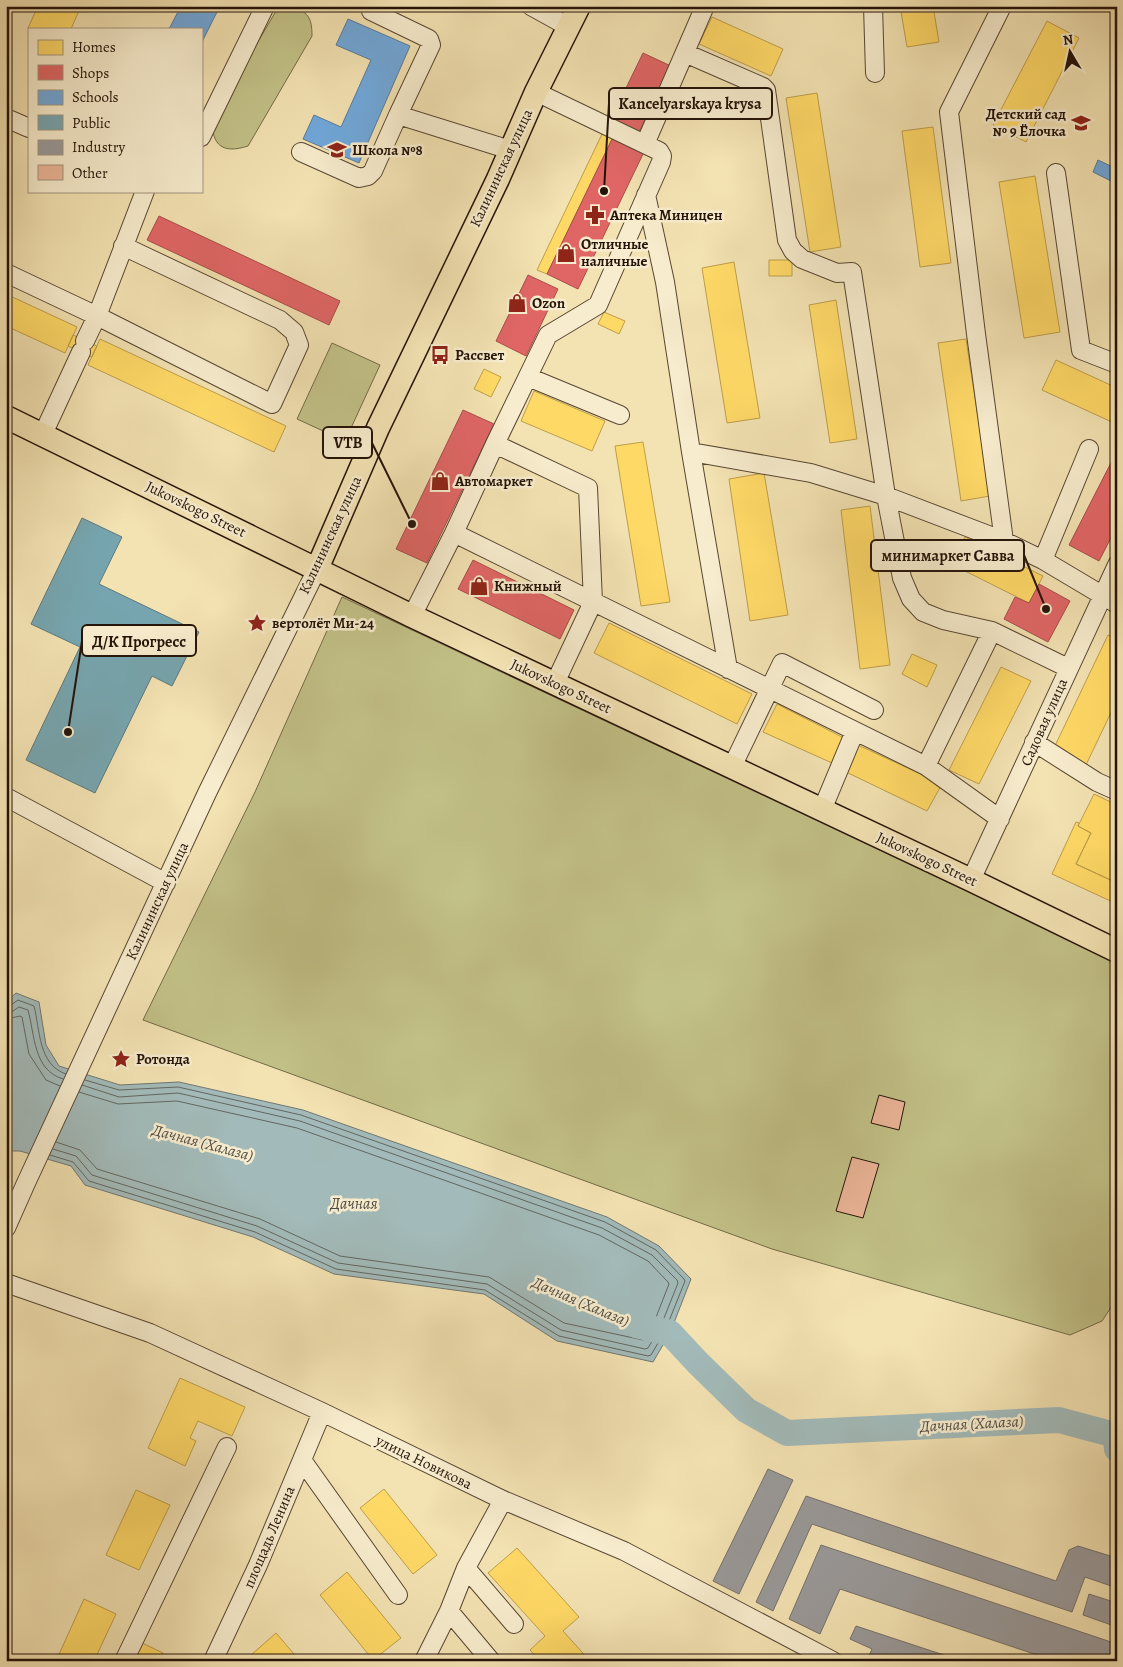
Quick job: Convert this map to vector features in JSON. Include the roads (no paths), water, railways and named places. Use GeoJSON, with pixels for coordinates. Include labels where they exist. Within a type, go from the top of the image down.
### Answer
{"type":"FeatureCollection","features":[{"type":"Feature","properties":{"kind":"main road","name":"Калининская улица"},"geometry":{"type":"LineString","coordinates":[[317,569],[378,428],[536,92],[579,6]]}},
{"type":"Feature","properties":{"kind":"main road","name":"Jukovskogo Street"},"geometry":{"type":"LineString","coordinates":[[6,417],[412,616],[1117,951]]}},
{"type":"Feature","properties":{"kind":"street"},"geometry":{"type":"LineString","coordinates":[[202,135],[265,6]]}},
{"type":"Feature","properties":{"kind":"street"},"geometry":{"type":"LineString","coordinates":[[531,6],[569,27]]}},
{"type":"Feature","properties":{"kind":"street"},"geometry":{"type":"LineString","coordinates":[[645,144],[704,6]]}},
{"type":"Feature","properties":{"kind":"street"},"geometry":{"type":"LineString","coordinates":[[873,6],[875,73]]}},
{"type":"Feature","properties":{"kind":"street"},"geometry":{"type":"LineString","coordinates":[[1002,6],[949,112],[974,324],[1004,541]]}},
{"type":"Feature","properties":{"kind":"street"},"geometry":{"type":"LineString","coordinates":[[300,152],[359,178],[368,176],[373,170],[431,45],[429,39],[371,11]]}},
{"type":"Feature","properties":{"kind":"street"},"geometry":{"type":"LineString","coordinates":[[684,53],[763,87],[766,90],[787,240],[793,251],[802,259],[837,273],[852,272],[886,496],[902,578],[911,599],[923,612],[943,620],[992,631],[1068,668]]}},
{"type":"Feature","properties":{"kind":"street"},"geometry":{"type":"LineString","coordinates":[[412,616],[454,533],[548,335],[598,305],[662,156],[659,151],[536,92]]}},
{"type":"Feature","properties":{"kind":"street"},"geometry":{"type":"LineString","coordinates":[[398,115],[510,150]]}},
{"type":"Feature","properties":{"kind":"street"},"geometry":{"type":"LineString","coordinates":[[6,118],[28,128]]}},
{"type":"Feature","properties":{"kind":"street"},"geometry":{"type":"LineString","coordinates":[[1056,173],[1081,350],[1117,364]]}},
{"type":"Feature","properties":{"kind":"street"},"geometry":{"type":"LineString","coordinates":[[43,434],[97,316],[145,192]]}},
{"type":"Feature","properties":{"kind":"street"},"geometry":{"type":"LineString","coordinates":[[646,195],[665,282],[691,452],[728,669]]}},
{"type":"Feature","properties":{"kind":"street"},"geometry":{"type":"LineString","coordinates":[[6,273],[97,316],[272,404],[299,345],[294,332],[280,320],[123,246]]}},
{"type":"Feature","properties":{"kind":"street"},"geometry":{"type":"LineString","coordinates":[[528,377],[620,415]]}},
{"type":"Feature","properties":{"kind":"street"},"geometry":{"type":"LineString","coordinates":[[495,444],[588,488],[593,602],[555,683]]}},
{"type":"Feature","properties":{"kind":"street"},"geometry":{"type":"LineString","coordinates":[[1043,560],[1089,450]]}},
{"type":"Feature","properties":{"kind":"street"},"geometry":{"type":"LineString","coordinates":[[691,452],[811,473],[886,496],[1004,541],[1043,560],[1109,600]]}},
{"type":"Feature","properties":{"kind":"street"},"geometry":{"type":"LineString","coordinates":[[454,533],[926,766],[1000,819]]}},
{"type":"Feature","properties":{"kind":"street","name":"Садовая улица"},"geometry":{"type":"LineString","coordinates":[[971,880],[1068,668],[1109,600],[1117,565]]}},
{"type":"Feature","properties":{"kind":"street","name":"Калининская улица"},"geometry":{"type":"LineString","coordinates":[[6,1228],[211,784],[317,569]]}},
{"type":"Feature","properties":{"kind":"street"},"geometry":{"type":"LineString","coordinates":[[926,766],[992,631]]}},
{"type":"Feature","properties":{"kind":"street"},"geometry":{"type":"LineString","coordinates":[[732,767],[782,663],[874,710]]}},
{"type":"Feature","properties":{"kind":"street"},"geometry":{"type":"LineString","coordinates":[[822,810],[855,731]]}},
{"type":"Feature","properties":{"kind":"street"},"geometry":{"type":"LineString","coordinates":[[1034,742],[1097,782],[1117,791]]}},
{"type":"Feature","properties":{"kind":"street"},"geometry":{"type":"LineString","coordinates":[[6,797],[166,883]]}},
{"type":"Feature","properties":{"kind":"street","name":"улица Новикова"},"geometry":{"type":"LineString","coordinates":[[6,1283],[150,1333],[322,1412],[504,1500],[624,1551],[833,1661]]}},
{"type":"Feature","properties":{"kind":"street","name":"площадь Ленина"},"geometry":{"type":"LineString","coordinates":[[213,1661],[258,1565],[322,1412]]}},
{"type":"Feature","properties":{"kind":"street"},"geometry":{"type":"LineString","coordinates":[[124,1661],[226,1448]]}},
{"type":"Feature","properties":{"kind":"street"},"geometry":{"type":"LineString","coordinates":[[302,1460],[398,1596]]}},
{"type":"Feature","properties":{"kind":"street"},"geometry":{"type":"LineString","coordinates":[[424,1661],[466,1568],[504,1500]]}},
{"type":"Feature","properties":{"kind":"street"},"geometry":{"type":"LineString","coordinates":[[466,1568],[514,1624]]}},
{"type":"Feature","properties":{"kind":"street"},"geometry":{"type":"LineString","coordinates":[[448,1611],[491,1661]]}},
{"type":"Feature","properties":{"kind":"water","name":"Дачная"},"geometry":{"type":"Polygon","coordinates":[[[16,993],[39,1002],[46,1045],[59,1066],[120,1085],[179,1082],[303,1110],[607,1217],[659,1246],[691,1279],[670,1333],[653,1362],[557,1341],[484,1294],[334,1274],[253,1237],[85,1185],[71,1166],[20,1151],[6,1151],[6,1002],[16,993]]]}},
{"type":"Feature","properties":{"kind":"waterway","name":"Дачная (Халаза)"},"geometry":{"type":"LineString","coordinates":[[636,1325],[670,1333],[746,1410],[787,1433],[1059,1420],[1115,1435],[1117,1449]]}},
{"type":"Feature","properties":{"kind":"place","name":"Детский сад № 9 Ёлочка"},"geometry":{"type":"Point","coordinates":[1081,123]}},
{"type":"Feature","properties":{"kind":"place","name":"Школа №8"},"geometry":{"type":"Point","coordinates":[337,150]}},
{"type":"Feature","properties":{"kind":"place","name":"Kancelyarskaya krysa"},"geometry":{"type":"Point","coordinates":[604,191]}},
{"type":"Feature","properties":{"kind":"place","name":"Аптека Миницен"},"geometry":{"type":"Point","coordinates":[595,215]}},
{"type":"Feature","properties":{"kind":"place","name":"Отличные наличные"},"geometry":{"type":"Point","coordinates":[566,253]}},
{"type":"Feature","properties":{"kind":"place","name":"Ozon"},"geometry":{"type":"Point","coordinates":[517,303]}},
{"type":"Feature","properties":{"kind":"place","name":"Рассвет"},"geometry":{"type":"Point","coordinates":[440,355]}},
{"type":"Feature","properties":{"kind":"place","name":"Автомаркет"},"geometry":{"type":"Point","coordinates":[440,481]}},
{"type":"Feature","properties":{"kind":"place","name":"VTB"},"geometry":{"type":"Point","coordinates":[412,524]}},
{"type":"Feature","properties":{"kind":"place","name":"Книжный"},"geometry":{"type":"Point","coordinates":[479,586]}},
{"type":"Feature","properties":{"kind":"place","name":"минимаркет Савва"},"geometry":{"type":"Point","coordinates":[1046,609]}},
{"type":"Feature","properties":{"kind":"place","name":"вертолёт Ми-24"},"geometry":{"type":"Point","coordinates":[257,623]}},
{"type":"Feature","properties":{"kind":"place","name":"Д/К Прогресс"},"geometry":{"type":"Point","coordinates":[68,732]}},
{"type":"Feature","properties":{"kind":"place","name":"Ротонда"},"geometry":{"type":"Point","coordinates":[121,1059]}}]}
